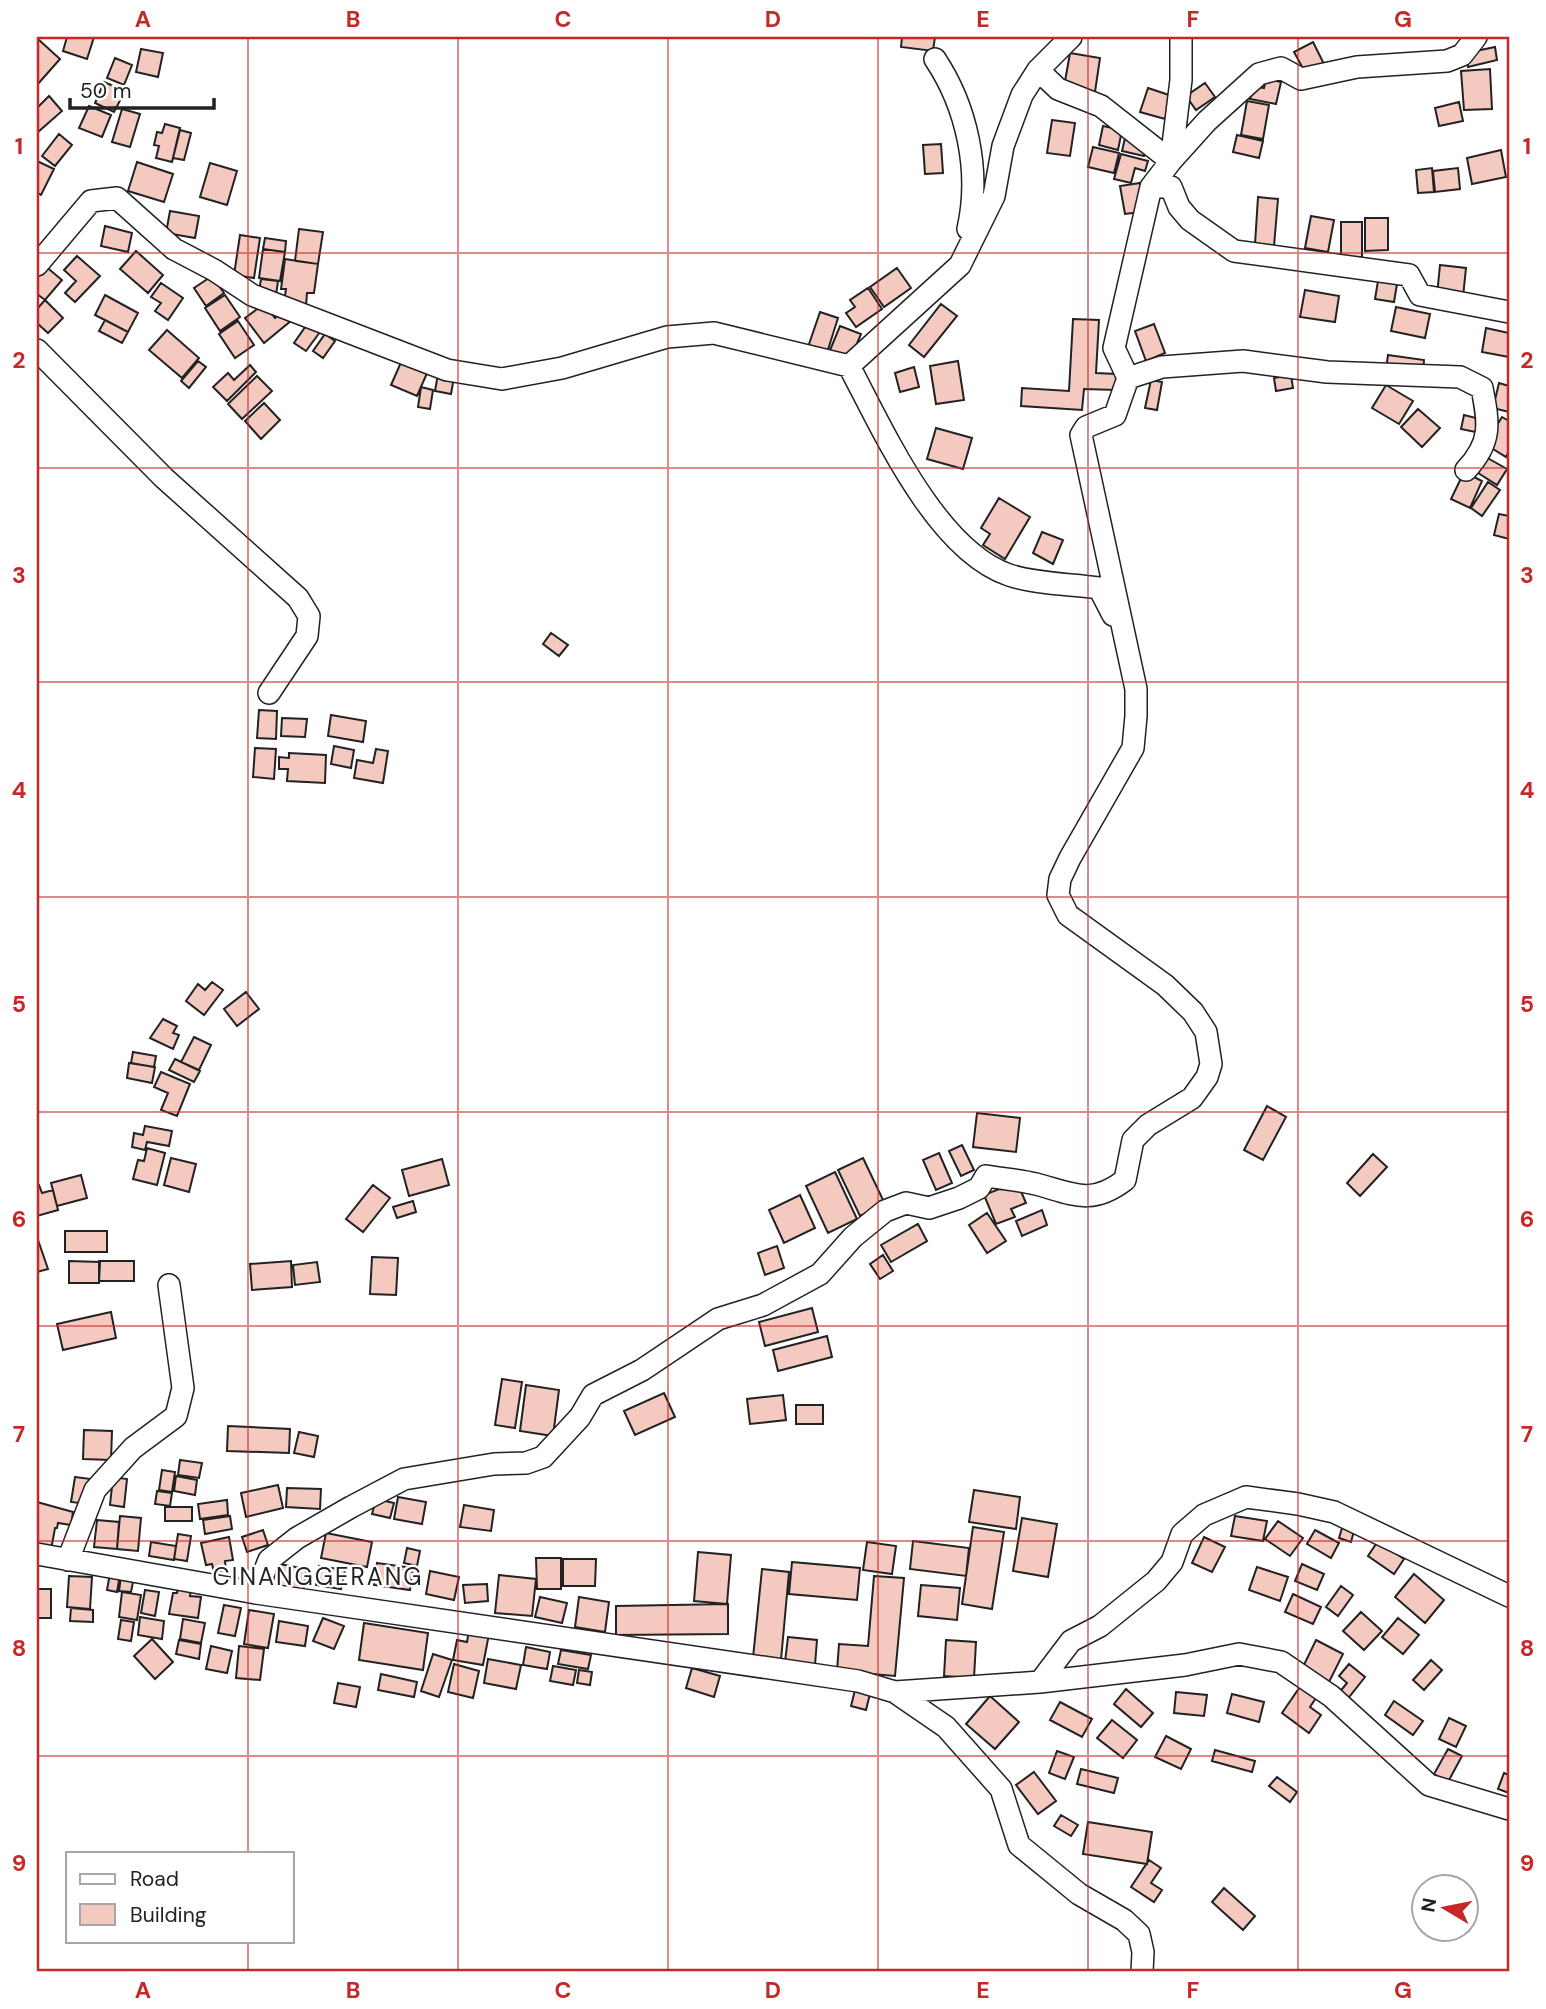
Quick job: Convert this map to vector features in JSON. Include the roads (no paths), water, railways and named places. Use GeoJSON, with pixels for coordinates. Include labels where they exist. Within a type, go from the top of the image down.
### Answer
{"type":"FeatureCollection","features":[{"type":"Feature","properties":{"kind":"street"},"geometry":{"type":"LineString","coordinates":[[849,366],[960,265],[994,196],[1003,146],[1022,95],[1038,70],[1070,37]]}},
{"type":"Feature","properties":{"kind":"street"},"geometry":{"type":"LineString","coordinates":[[1171,161],[1181,80],[1181,37]]}},
{"type":"Feature","properties":{"kind":"street"},"geometry":{"type":"LineString","coordinates":[[256,1593],[269,1560],[297,1538],[404,1479],[494,1464],[526,1463],[543,1457],[580,1417],[593,1395],[642,1370],[718,1319],[763,1306],[820,1274],[853,1237],[885,1211],[906,1203],[929,1208],[959,1198],[979,1188],[986,1176],[1034,1184],[1070,1196],[1106,1194],[1125,1180],[1133,1140],[1148,1125],[1192,1098],[1207,1077],[1211,1064],[1206,1032],[1193,1012],[1165,985],[1068,915],[1058,895],[1060,879],[1070,858],[1133,748],[1136,690],[1081,435],[1086,427],[1115,415],[1128,378],[1114,348],[1151,187],[1207,121],[1259,74],[1281,68],[1301,79],[1357,68],[1447,61],[1462,55],[1476,37]]}},
{"type":"Feature","properties":{"kind":"street"},"geometry":{"type":"LineString","coordinates":[[935,59],[953,85],[970,142],[974,203],[960,265]]}},
{"type":"Feature","properties":{"kind":"street"},"geometry":{"type":"LineString","coordinates":[[1038,70],[1058,89],[1101,106],[1171,161]]}},
{"type":"Feature","properties":{"kind":"street"},"geometry":{"type":"LineString","coordinates":[[1151,187],[1171,187],[1179,207],[1190,220],[1234,251],[1409,275],[1420,295],[1509,312]]}},
{"type":"Feature","properties":{"kind":"street"},"geometry":{"type":"LineString","coordinates":[[37,265],[91,201],[117,198],[174,250],[214,270],[252,295],[447,370],[502,379],[562,368],[667,337],[714,332],[849,366],[896,452],[940,523],[977,556],[1009,575],[1099,588],[1126,641]]}},
{"type":"Feature","properties":{"kind":"street"},"geometry":{"type":"LineString","coordinates":[[37,350],[164,478],[299,598],[309,616],[307,636],[269,693]]}},
{"type":"Feature","properties":{"kind":"street"},"geometry":{"type":"LineString","coordinates":[[1128,378],[1162,367],[1243,361],[1327,372],[1460,377],[1482,388],[1488,430],[1481,454],[1466,470]]}},
{"type":"Feature","properties":{"kind":"street"},"geometry":{"type":"LineString","coordinates":[[68,1560],[95,1490],[133,1448],[176,1416],[183,1388],[169,1285]]}},
{"type":"Feature","properties":{"kind":"street"},"geometry":{"type":"LineString","coordinates":[[1040,1682],[1071,1641],[1100,1626],[1156,1581],[1172,1562],[1182,1534],[1204,1516],[1246,1497],[1334,1512],[1509,1596]]}},
{"type":"Feature","properties":{"kind":"street"},"geometry":{"type":"LineString","coordinates":[[37,1554],[256,1593],[858,1681],[895,1692],[946,1727],[1001,1789],[1019,1845],[1079,1894],[1124,1920],[1139,1934],[1143,1952],[1142,1972]]}},
{"type":"Feature","properties":{"kind":"street"},"geometry":{"type":"LineString","coordinates":[[895,1692],[1040,1682],[1185,1665],[1239,1654],[1281,1662],[1331,1696],[1429,1785],[1509,1810]]}},
{"type":"Feature","properties":{"kind":"district","name":"CINANGGERANG"},"geometry":{"type":"Point","coordinates":[318,1576]}}]}
